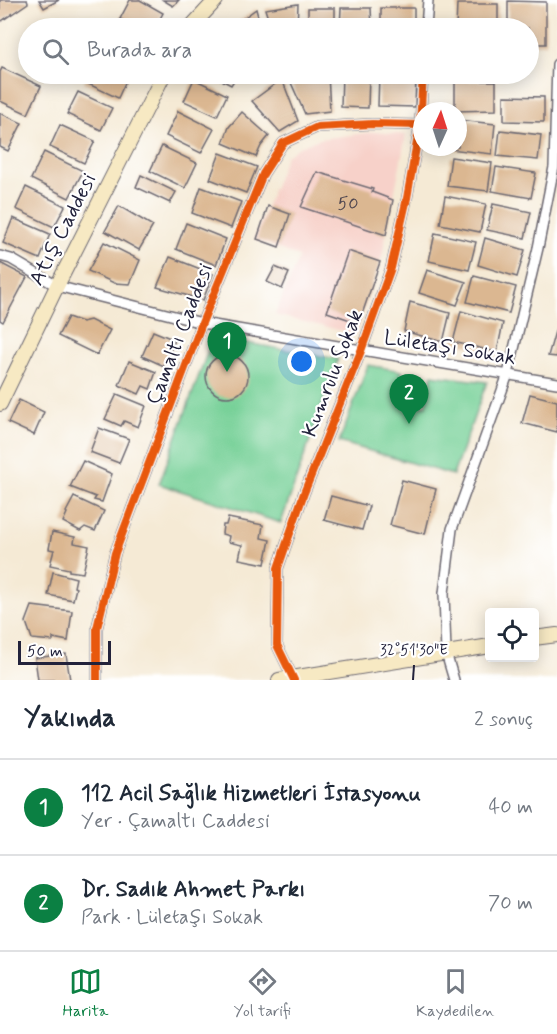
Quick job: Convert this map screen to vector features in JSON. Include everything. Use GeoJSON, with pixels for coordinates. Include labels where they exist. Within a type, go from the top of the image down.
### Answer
{"type":"FeatureCollection","features":[{"type":"Feature","properties":{"kind":"street"},"geometry":{"type":"LineString","coordinates":[[199,18],[216,0]]}},
{"type":"Feature","properties":{"kind":"street"},"geometry":{"type":"LineString","coordinates":[[427,18],[428,0]]}},
{"type":"Feature","properties":{"kind":"street"},"geometry":{"type":"LineString","coordinates":[[454,680],[446,653],[444,593],[452,529],[508,374],[538,249],[554,167],[557,64]]}},
{"type":"Feature","properties":{"kind":"street","name":"Atış Caddesi"},"geometry":{"type":"LineString","coordinates":[[0,404],[159,84]]}},
{"type":"Feature","properties":{"kind":"street","name":"Kumrulu Sokak"},"geometry":{"type":"LineString","coordinates":[[421,102],[422,84]]}},
{"type":"Feature","properties":{"kind":"street","name":"Çamaltı Caddesi"},"geometry":{"type":"LineString","coordinates":[[97,680],[97,628],[115,553],[202,323],[263,174],[283,143],[317,127],[413,125]]}},
{"type":"Feature","properties":{"kind":"street","name":"Kumrulu Sokak"},"geometry":{"type":"LineString","coordinates":[[294,679],[278,645],[278,568],[304,493],[361,351],[391,268],[414,156]]}},
{"type":"Feature","properties":{"kind":"street","name":"Lületaşı Sokak"},"geometry":{"type":"LineString","coordinates":[[0,256],[11,259],[57,286],[202,323],[557,383]]}},
{"type":"Feature","properties":{"kind":"street"},"geometry":{"type":"LineString","coordinates":[[539,637],[557,634]]}},
{"type":"Feature","properties":{"kind":"street"},"geometry":{"type":"LineString","coordinates":[[279,680],[485,647]]}},
{"type":"Feature","properties":{"kind":"shaded area"},"geometry":{"type":"Polygon","coordinates":[[[374,132],[406,135],[382,256],[356,334],[275,315],[299,257],[254,239],[286,156],[301,146],[320,139],[374,132]]]}},
{"type":"Feature","properties":{"kind":"green space"},"geometry":{"type":"Polygon","coordinates":[[[213,337],[338,359],[281,523],[159,484],[213,337]]]}},
{"type":"Feature","properties":{"kind":"green space"},"geometry":{"type":"Polygon","coordinates":[[[368,365],[402,371],[400,401],[426,406],[432,375],[487,382],[453,475],[339,442],[368,365]]]}},
{"type":"Feature","properties":{"kind":"building"},"geometry":{"type":"Polygon","coordinates":[[[0,0],[27,0],[28,3],[0,22],[0,0]]]}},
{"type":"Feature","properties":{"kind":"building"},"geometry":{"type":"Polygon","coordinates":[[[39,0],[59,0],[44,8],[39,0]]]}},
{"type":"Feature","properties":{"kind":"building"},"geometry":{"type":"Polygon","coordinates":[[[130,0],[140,0],[163,13],[160,18],[121,18],[130,0]]]}},
{"type":"Feature","properties":{"kind":"building"},"geometry":{"type":"Polygon","coordinates":[[[163,0],[179,0],[173,6],[163,0]]]}},
{"type":"Feature","properties":{"kind":"building"},"geometry":{"type":"Polygon","coordinates":[[[508,1],[546,2],[546,44],[539,44],[539,18],[508,18],[508,1]]]}},
{"type":"Feature","properties":{"kind":"building"},"geometry":{"type":"Polygon","coordinates":[[[298,4],[297,18],[268,18],[265,9],[298,4]]]}},
{"type":"Feature","properties":{"kind":"building"},"geometry":{"type":"Polygon","coordinates":[[[457,4],[498,4],[498,18],[456,18],[457,4]]]}},
{"type":"Feature","properties":{"kind":"building"},"geometry":{"type":"Polygon","coordinates":[[[308,8],[335,8],[335,18],[308,18],[308,8]]]}},
{"type":"Feature","properties":{"kind":"building"},"geometry":{"type":"Polygon","coordinates":[[[341,8],[371,8],[372,18],[340,18],[341,8]]]}},
{"type":"Feature","properties":{"kind":"building"},"geometry":{"type":"Polygon","coordinates":[[[381,8],[414,8],[414,18],[381,18],[381,8]]]}},
{"type":"Feature","properties":{"kind":"building"},"geometry":{"type":"Polygon","coordinates":[[[256,9],[258,18],[244,18],[256,9]]]}},
{"type":"Feature","properties":{"kind":"building"},"geometry":{"type":"Polygon","coordinates":[[[2,68],[18,75],[18,84],[41,86],[28,114],[0,101],[2,68]]]}},
{"type":"Feature","properties":{"kind":"building"},"geometry":{"type":"Polygon","coordinates":[[[88,84],[124,84],[118,98],[88,84]]]}},
{"type":"Feature","properties":{"kind":"building"},"geometry":{"type":"Polygon","coordinates":[[[192,84],[204,84],[227,95],[217,116],[184,101],[192,84]]]}},
{"type":"Feature","properties":{"kind":"building"},"geometry":{"type":"Polygon","coordinates":[[[275,84],[284,84],[298,121],[280,132],[252,101],[275,84]]]}},
{"type":"Feature","properties":{"kind":"building"},"geometry":{"type":"Polygon","coordinates":[[[292,84],[329,84],[330,111],[305,114],[292,84]]]}},
{"type":"Feature","properties":{"kind":"building"},"geometry":{"type":"Polygon","coordinates":[[[342,84],[369,84],[368,108],[341,107],[342,84]]]}},
{"type":"Feature","properties":{"kind":"building"},"geometry":{"type":"Polygon","coordinates":[[[379,84],[416,84],[413,107],[378,106],[379,84]]]}},
{"type":"Feature","properties":{"kind":"building"},"geometry":{"type":"Polygon","coordinates":[[[455,84],[496,84],[496,110],[467,111],[467,102],[455,102],[455,84]]]}},
{"type":"Feature","properties":{"kind":"building"},"geometry":{"type":"Polygon","coordinates":[[[78,92],[112,108],[101,130],[67,114],[78,92]]]}},
{"type":"Feature","properties":{"kind":"building"},"geometry":{"type":"Polygon","coordinates":[[[504,96],[544,97],[544,122],[504,121],[504,96]]]}},
{"type":"Feature","properties":{"kind":"building"},"geometry":{"type":"Polygon","coordinates":[[[178,111],[214,129],[201,153],[166,136],[178,111]]]}},
{"type":"Feature","properties":{"kind":"building"},"geometry":{"type":"Polygon","coordinates":[[[242,112],[269,136],[256,157],[223,143],[229,127],[242,112]]]}},
{"type":"Feature","properties":{"kind":"building"},"geometry":{"type":"Polygon","coordinates":[[[0,113],[22,123],[8,151],[0,147],[0,113]]]}},
{"type":"Feature","properties":{"kind":"building"},"geometry":{"type":"Polygon","coordinates":[[[467,121],[495,124],[492,154],[467,151],[467,121]]]}},
{"type":"Feature","properties":{"kind":"building"},"geometry":{"type":"Polygon","coordinates":[[[60,125],[95,141],[84,163],[50,147],[60,125]]]}},
{"type":"Feature","properties":{"kind":"building"},"geometry":{"type":"Polygon","coordinates":[[[500,130],[541,135],[538,160],[497,156],[500,130]]]}},
{"type":"Feature","properties":{"kind":"building"},"geometry":{"type":"Polygon","coordinates":[[[162,146],[197,163],[185,188],[150,171],[162,146]]]}},
{"type":"Feature","properties":{"kind":"building"},"geometry":{"type":"Polygon","coordinates":[[[44,152],[83,171],[69,198],[31,179],[44,152]]]}},
{"type":"Feature","properties":{"kind":"building"},"geometry":{"type":"Polygon","coordinates":[[[220,153],[257,167],[246,193],[210,179],[220,153]]]}},
{"type":"Feature","properties":{"kind":"building"},"geometry":{"type":"Polygon","coordinates":[[[451,157],[492,163],[488,191],[447,186],[451,157]]]}},
{"type":"Feature","properties":{"kind":"building"},"geometry":{"type":"Polygon","coordinates":[[[496,167],[536,173],[531,198],[492,191],[496,167]]]}},
{"type":"Feature","properties":{"kind":"building"},"geometry":{"type":"Polygon","coordinates":[[[317,172],[373,189],[372,192],[393,200],[386,235],[301,207],[317,172]]]}},
{"type":"Feature","properties":{"kind":"building"},"geometry":{"type":"Polygon","coordinates":[[[141,175],[176,192],[170,203],[136,187],[141,175]]]}},
{"type":"Feature","properties":{"kind":"building"},"geometry":{"type":"Polygon","coordinates":[[[26,187],[65,206],[54,227],[16,209],[26,187]]]}},
{"type":"Feature","properties":{"kind":"building"},"geometry":{"type":"Polygon","coordinates":[[[201,187],[241,202],[231,228],[192,213],[201,187]]]}},
{"type":"Feature","properties":{"kind":"building"},"geometry":{"type":"Polygon","coordinates":[[[445,196],[486,204],[480,232],[440,224],[445,196]]]}},
{"type":"Feature","properties":{"kind":"building"},"geometry":{"type":"Polygon","coordinates":[[[493,204],[531,212],[525,238],[487,230],[493,204]]]}},
{"type":"Feature","properties":{"kind":"building"},"geometry":{"type":"Polygon","coordinates":[[[119,206],[153,226],[139,250],[105,231],[119,206]]]}},
{"type":"Feature","properties":{"kind":"building"},"geometry":{"type":"Polygon","coordinates":[[[268,206],[290,214],[279,247],[257,239],[268,206]]]}},
{"type":"Feature","properties":{"kind":"building"},"geometry":{"type":"Polygon","coordinates":[[[13,218],[50,234],[40,259],[3,243],[13,218]]]}},
{"type":"Feature","properties":{"kind":"building"},"geometry":{"type":"Polygon","coordinates":[[[186,223],[226,239],[216,265],[176,249],[186,223]]]}},
{"type":"Feature","properties":{"kind":"building"},"geometry":{"type":"Polygon","coordinates":[[[435,233],[476,242],[469,270],[429,261],[435,233]]]}},
{"type":"Feature","properties":{"kind":"building"},"geometry":{"type":"Polygon","coordinates":[[[485,238],[525,250],[517,277],[478,265],[485,238]]]}},
{"type":"Feature","properties":{"kind":"building"},"geometry":{"type":"Polygon","coordinates":[[[104,242],[140,260],[130,284],[114,283],[88,271],[104,242]]]}},
{"type":"Feature","properties":{"kind":"building"},"geometry":{"type":"Polygon","coordinates":[[[348,251],[380,262],[359,323],[327,312],[348,251]]]}},
{"type":"Feature","properties":{"kind":"building"},"geometry":{"type":"Polygon","coordinates":[[[170,257],[213,274],[203,300],[157,287],[170,257]]]}},
{"type":"Feature","properties":{"kind":"building"},"geometry":{"type":"Polygon","coordinates":[[[0,263],[27,277],[3,322],[0,320],[0,263]]]}},
{"type":"Feature","properties":{"kind":"building"},"geometry":{"type":"Polygon","coordinates":[[[275,267],[289,273],[282,289],[267,282],[275,267]]]}},
{"type":"Feature","properties":{"kind":"building"},"geometry":{"type":"Polygon","coordinates":[[[427,270],[466,282],[457,305],[419,293],[427,270]]]}},
{"type":"Feature","properties":{"kind":"building"},"geometry":{"type":"Polygon","coordinates":[[[474,276],[516,287],[509,313],[467,302],[474,276]]]}},
{"type":"Feature","properties":{"kind":"building"},"geometry":{"type":"Polygon","coordinates":[[[410,302],[450,313],[443,342],[404,331],[410,302]]]}},
{"type":"Feature","properties":{"kind":"building"},"geometry":{"type":"Polygon","coordinates":[[[461,311],[503,323],[497,352],[453,342],[461,311]]]}},
{"type":"Feature","properties":{"kind":"building"},"geometry":{"type":"Polygon","coordinates":[[[68,317],[82,322],[90,320],[110,330],[97,355],[58,336],[68,317]]]}},
{"type":"Feature","properties":{"kind":"building"},"geometry":{"type":"Polygon","coordinates":[[[556,328],[557,357],[548,356],[556,328]]]}},
{"type":"Feature","properties":{"kind":"building"},"geometry":{"type":"Polygon","coordinates":[[[153,331],[175,340],[164,366],[142,356],[153,331]]]}},
{"type":"Feature","properties":{"kind":"building"},"geometry":{"type":"Polygon","coordinates":[[[227,355],[235,356],[242,361],[247,368],[247,384],[242,391],[235,396],[227,397],[219,396],[212,391],[207,384],[206,376],[207,368],[212,361],[219,356],[227,355]]]}},
{"type":"Feature","properties":{"kind":"building"},"geometry":{"type":"Polygon","coordinates":[[[129,361],[156,372],[150,389],[143,386],[139,394],[119,385],[129,361]]]}},
{"type":"Feature","properties":{"kind":"building"},"geometry":{"type":"Polygon","coordinates":[[[117,394],[146,406],[138,427],[124,421],[121,426],[105,419],[117,394]]]}},
{"type":"Feature","properties":{"kind":"building"},"geometry":{"type":"Polygon","coordinates":[[[530,394],[557,401],[557,432],[522,423],[530,394]]]}},
{"type":"Feature","properties":{"kind":"building"},"geometry":{"type":"Polygon","coordinates":[[[19,400],[44,412],[34,435],[8,423],[19,400]]]}},
{"type":"Feature","properties":{"kind":"building"},"geometry":{"type":"Polygon","coordinates":[[[99,428],[129,439],[119,463],[90,452],[99,428]]]}},
{"type":"Feature","properties":{"kind":"building"},"geometry":{"type":"Polygon","coordinates":[[[83,461],[112,474],[102,502],[94,500],[96,497],[70,487],[83,461]]]}},
{"type":"Feature","properties":{"kind":"building"},"geometry":{"type":"Polygon","coordinates":[[[402,480],[436,489],[425,534],[390,525],[402,480]]]}},
{"type":"Feature","properties":{"kind":"building"},"geometry":{"type":"Polygon","coordinates":[[[331,496],[369,506],[362,530],[324,520],[331,496]]]}},
{"type":"Feature","properties":{"kind":"building"},"geometry":{"type":"Polygon","coordinates":[[[74,497],[104,511],[95,531],[85,527],[80,531],[63,522],[74,497]]]}},
{"type":"Feature","properties":{"kind":"building"},"geometry":{"type":"Polygon","coordinates":[[[228,518],[263,525],[261,538],[270,540],[265,564],[239,559],[242,545],[228,542],[229,536],[222,534],[223,525],[226,525],[228,518]]]}},
{"type":"Feature","properties":{"kind":"building"},"geometry":{"type":"Polygon","coordinates":[[[52,532],[75,537],[74,543],[89,546],[83,573],[50,565],[54,550],[49,549],[52,532]]]}},
{"type":"Feature","properties":{"kind":"building"},"geometry":{"type":"Polygon","coordinates":[[[53,572],[76,578],[73,600],[48,595],[53,572]]]}},
{"type":"Feature","properties":{"kind":"building"},"geometry":{"type":"Polygon","coordinates":[[[32,606],[72,611],[68,641],[53,638],[53,641],[32,639],[26,622],[32,606]]]}},
{"type":"Feature","properties":{"kind":"building"},"geometry":{"type":"Polygon","coordinates":[[[66,654],[70,680],[38,680],[35,658],[66,654]]]}},
{"type":"Feature","properties":{"kind":"cycle path"},"geometry":{"type":"LineString","coordinates":[[294,680],[277,645],[278,568],[304,493],[361,351],[391,268],[420,125],[422,84]]}},
{"type":"Feature","properties":{"kind":"cycle path"},"geometry":{"type":"LineString","coordinates":[[97,680],[97,628],[115,553],[202,323],[263,174],[283,143],[317,127],[413,125]]}},
{"type":"Feature","properties":{"kind":"place","name":"112 Acil Sağlık Hizmetleri İstasyonu"},"geometry":{"type":"Point","coordinates":[227,372]}},
{"type":"Feature","properties":{"kind":"place","name":"Dr. Sadık Ahmet Parkı"},"geometry":{"type":"Point","coordinates":[409,424]}}]}
